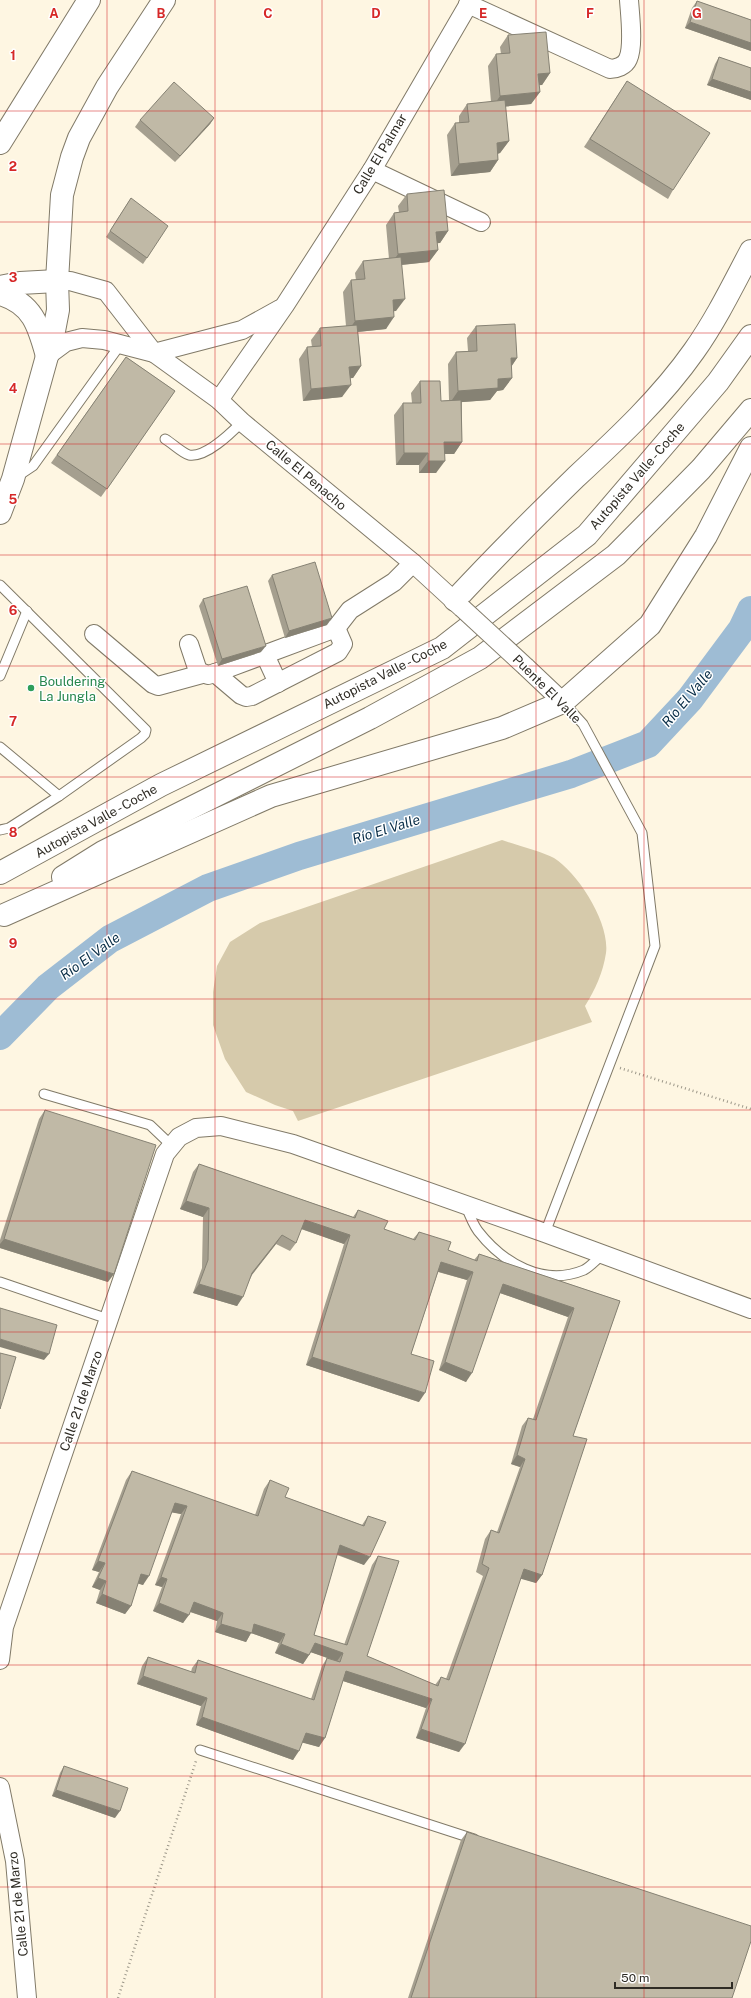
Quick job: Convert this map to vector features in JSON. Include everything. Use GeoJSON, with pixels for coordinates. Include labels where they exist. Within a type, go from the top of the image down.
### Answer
{"type":"FeatureCollection","features":[{"type":"Feature","properties":{"kind":"main road"},"geometry":{"type":"LineString","coordinates":[[0,143],[89,0]]}},
{"type":"Feature","properties":{"kind":"main road"},"geometry":{"type":"LineString","coordinates":[[0,513],[13,479],[54,331],[58,310],[57,281],[62,195],[79,138],[107,87],[164,0]]}},
{"type":"Feature","properties":{"kind":"main road"},"geometry":{"type":"LineString","coordinates":[[459,604],[564,490],[633,423],[693,353],[712,324],[751,251]]}},
{"type":"Feature","properties":{"kind":"main road"},"geometry":{"type":"LineString","coordinates":[[0,287],[20,283],[57,281]]}},
{"type":"Feature","properties":{"kind":"main road"},"geometry":{"type":"LineString","coordinates":[[0,294],[19,304],[33,316],[40,327],[47,356]]}},
{"type":"Feature","properties":{"kind":"main road","name":"Autopista Valle - Coche"},"geometry":{"type":"LineString","coordinates":[[0,873],[161,785],[442,648],[587,535],[718,382],[751,336]]}},
{"type":"Feature","properties":{"kind":"main road"},"geometry":{"type":"LineString","coordinates":[[2,916],[103,852],[370,718],[480,658],[616,555],[701,469],[751,410]]}},
{"type":"Feature","properties":{"kind":"main road"},"geometry":{"type":"LineString","coordinates":[[2,916],[271,796],[502,728],[563,702],[650,624],[706,536],[751,448]]}},
{"type":"Feature","properties":{"kind":"street"},"geometry":{"type":"LineString","coordinates":[[469,2],[610,69],[616,69],[628,59],[630,49],[629,0]]}},
{"type":"Feature","properties":{"kind":"street","name":"Calle El Palmar"},"geometry":{"type":"LineString","coordinates":[[219,400],[285,305],[372,170],[469,2]]}},
{"type":"Feature","properties":{"kind":"street"},"geometry":{"type":"LineString","coordinates":[[372,170],[481,222]]}},
{"type":"Feature","properties":{"kind":"street"},"geometry":{"type":"LineString","coordinates":[[57,281],[70,281],[106,291],[154,353]]}},
{"type":"Feature","properties":{"kind":"street","name":"Calle El Palmar"},"geometry":{"type":"LineString","coordinates":[[154,353],[242,330],[285,305]]}},
{"type":"Feature","properties":{"kind":"street"},"geometry":{"type":"LineString","coordinates":[[47,356],[66,342],[82,338],[104,340],[154,353]]}},
{"type":"Feature","properties":{"kind":"street","name":"Calle El Penacho"},"geometry":{"type":"LineString","coordinates":[[154,353],[219,400],[242,422],[413,563],[459,604]]}},
{"type":"Feature","properties":{"kind":"street"},"geometry":{"type":"LineString","coordinates":[[94,634],[153,684],[158,686],[209,674],[266,655],[336,628],[350,610],[394,582],[413,563]]}},
{"type":"Feature","properties":{"kind":"street","name":"Puente El Valle"},"geometry":{"type":"LineString","coordinates":[[459,604],[563,702]]}},
{"type":"Feature","properties":{"kind":"street"},"geometry":{"type":"LineString","coordinates":[[189,644],[198,671],[209,674],[241,696],[246,697],[252,696],[278,683],[341,649],[343,644],[336,628]]}},
{"type":"Feature","properties":{"kind":"street"},"geometry":{"type":"LineString","coordinates":[[266,655],[278,683]]}},
{"type":"Feature","properties":{"kind":"street","name":"Calle 21 de Marzo"},"geometry":{"type":"LineString","coordinates":[[0,1660],[4,1627],[165,1154],[179,1137],[196,1128],[221,1126],[293,1144],[545,1233],[751,1309]]}},
{"type":"Feature","properties":{"kind":"street","name":"Calle 21 de Marzo"},"geometry":{"type":"LineString","coordinates":[[0,1787],[15,1861],[26,1998]]}},
{"type":"Feature","properties":{"kind":"lane"},"geometry":{"type":"LineString","coordinates":[[13,479],[33,466],[120,345]]}},
{"type":"Feature","properties":{"kind":"lane"},"geometry":{"type":"LineString","coordinates":[[165,439],[189,454],[197,454],[207,451],[242,422]]}},
{"type":"Feature","properties":{"kind":"lane"},"geometry":{"type":"LineString","coordinates":[[0,585],[146,730],[145,734],[141,738],[59,796],[8,828],[0,830]]}},
{"type":"Feature","properties":{"kind":"lane"},"geometry":{"type":"LineString","coordinates":[[0,676],[27,611]]}},
{"type":"Feature","properties":{"kind":"lane","name":"Puente El Valle"},"geometry":{"type":"LineString","coordinates":[[545,1233],[655,946],[642,833],[583,724],[563,702]]}},
{"type":"Feature","properties":{"kind":"lane"},"geometry":{"type":"LineString","coordinates":[[0,747],[59,796]]}},
{"type":"Feature","properties":{"kind":"lane"},"geometry":{"type":"LineString","coordinates":[[44,1094],[150,1126],[172,1146]]}},
{"type":"Feature","properties":{"kind":"lane"},"geometry":{"type":"LineString","coordinates":[[465,1205],[477,1230],[500,1254],[516,1265],[536,1274],[559,1277],[585,1269],[603,1254]]}},
{"type":"Feature","properties":{"kind":"lane"},"geometry":{"type":"LineString","coordinates":[[0,1282],[108,1319]]}},
{"type":"Feature","properties":{"kind":"lane"},"geometry":{"type":"LineString","coordinates":[[200,1750],[487,1843]]}},
{"type":"Feature","properties":{"kind":"path"},"geometry":{"type":"LineString","coordinates":[[610,1065],[751,1110]]}},
{"type":"Feature","properties":{"kind":"path"},"geometry":{"type":"LineString","coordinates":[[118,1998],[200,1750]]}},
{"type":"Feature","properties":{"kind":"shaded area"},"geometry":{"type":"Polygon","coordinates":[[[502,840],[554,858],[573,875],[598,914],[606,941],[606,953],[598,981],[585,1006],[592,1022],[298,1121],[293,1111],[246,1092],[225,1059],[213,1025],[213,992],[217,966],[230,942],[260,923],[502,840]]]}},
{"type":"Feature","properties":{"kind":"building"},"geometry":{"type":"Polygon","coordinates":[[[697,1],[751,20],[751,43],[690,22],[697,1]]]}},
{"type":"Feature","properties":{"kind":"building"},"geometry":{"type":"Polygon","coordinates":[[[546,32],[550,73],[538,74],[540,92],[500,96],[496,54],[510,53],[508,35],[546,32]]]}},
{"type":"Feature","properties":{"kind":"building"},"geometry":{"type":"Polygon","coordinates":[[[719,57],[751,68],[751,92],[712,79],[719,57]]]}},
{"type":"Feature","properties":{"kind":"building"},"geometry":{"type":"Polygon","coordinates":[[[627,81],[710,133],[673,190],[590,139],[627,81]]]}},
{"type":"Feature","properties":{"kind":"building"},"geometry":{"type":"Polygon","coordinates":[[[174,82],[214,118],[180,156],[140,120],[174,82]]]}},
{"type":"Feature","properties":{"kind":"building"},"geometry":{"type":"Polygon","coordinates":[[[505,100],[509,141],[497,143],[498,160],[459,164],[455,123],[469,122],[467,104],[505,100]]]}},
{"type":"Feature","properties":{"kind":"building"},"geometry":{"type":"Polygon","coordinates":[[[444,190],[448,231],[436,232],[438,250],[398,254],[394,213],[408,211],[407,194],[444,190]]]}},
{"type":"Feature","properties":{"kind":"building"},"geometry":{"type":"Polygon","coordinates":[[[131,198],[168,226],[147,258],[110,231],[131,198]]]}},
{"type":"Feature","properties":{"kind":"building"},"geometry":{"type":"Polygon","coordinates":[[[401,257],[405,299],[393,300],[394,317],[355,321],[351,280],[365,279],[363,261],[401,257]]]}},
{"type":"Feature","properties":{"kind":"building"},"geometry":{"type":"Polygon","coordinates":[[[515,324],[517,358],[511,358],[512,378],[498,379],[498,388],[458,391],[456,352],[477,351],[476,326],[515,324]]]}},
{"type":"Feature","properties":{"kind":"building"},"geometry":{"type":"Polygon","coordinates":[[[357,325],[361,366],[349,367],[351,385],[311,389],[307,347],[321,346],[320,328],[357,325]]]}},
{"type":"Feature","properties":{"kind":"building"},"geometry":{"type":"Polygon","coordinates":[[[126,357],[175,391],[107,489],[57,455],[126,357]]]}},
{"type":"Feature","properties":{"kind":"building"},"geometry":{"type":"Polygon","coordinates":[[[420,381],[440,381],[441,401],[461,400],[462,442],[444,442],[445,461],[428,461],[428,453],[404,453],[403,403],[421,403],[420,381]]]}},
{"type":"Feature","properties":{"kind":"building"},"geometry":{"type":"Polygon","coordinates":[[[315,562],[332,618],[289,631],[272,575],[315,562]]]}},
{"type":"Feature","properties":{"kind":"building"},"geometry":{"type":"Polygon","coordinates":[[[247,586],[266,646],[222,659],[203,599],[247,586]]]}},
{"type":"Feature","properties":{"kind":"building"},"geometry":{"type":"Polygon","coordinates":[[[45,1110],[156,1145],[114,1274],[4,1239],[45,1110]]]}},
{"type":"Feature","properties":{"kind":"building"},"geometry":{"type":"Polygon","coordinates":[[[199,1164],[355,1218],[358,1210],[388,1221],[384,1229],[415,1240],[419,1232],[451,1242],[448,1250],[477,1261],[479,1254],[620,1301],[573,1436],[587,1439],[542,1575],[524,1569],[465,1744],[421,1729],[432,1699],[346,1671],[325,1738],[306,1733],[299,1751],[202,1717],[207,1698],[143,1676],[148,1657],[195,1673],[198,1660],[314,1700],[327,1658],[340,1662],[343,1653],[315,1643],[309,1655],[281,1644],[285,1634],[254,1624],[252,1633],[221,1624],[223,1613],[194,1602],[189,1615],[159,1603],[167,1579],[161,1577],[187,1506],[175,1503],[149,1576],[141,1574],[131,1606],[102,1594],[106,1581],[98,1578],[105,1563],[98,1561],[132,1471],[258,1516],[270,1480],[289,1488],[285,1497],[364,1526],[368,1516],[386,1522],[370,1557],[340,1545],[314,1635],[347,1645],[378,1556],[399,1561],[367,1656],[438,1686],[441,1677],[449,1680],[489,1568],[482,1564],[491,1530],[499,1533],[525,1459],[517,1455],[528,1418],[536,1420],[574,1308],[503,1284],[472,1373],[445,1362],[473,1272],[441,1262],[411,1354],[434,1361],[425,1393],[312,1357],[350,1235],[305,1220],[296,1243],[282,1235],[252,1273],[243,1297],[199,1284],[208,1260],[209,1208],[186,1201],[199,1164]]]}},
{"type":"Feature","properties":{"kind":"building"},"geometry":{"type":"Polygon","coordinates":[[[0,1308],[57,1325],[49,1354],[0,1339],[0,1308]]]}},
{"type":"Feature","properties":{"kind":"building"},"geometry":{"type":"Polygon","coordinates":[[[0,1353],[16,1357],[0,1409],[0,1353]]]}},
{"type":"Feature","properties":{"kind":"building"},"geometry":{"type":"Polygon","coordinates":[[[64,1766],[128,1788],[120,1811],[56,1790],[64,1766]]]}},
{"type":"Feature","properties":{"kind":"building"},"geometry":{"type":"Polygon","coordinates":[[[467,1832],[751,1926],[751,1941],[732,1998],[411,1998],[467,1832]]]}},
{"type":"Feature","properties":{"kind":"waterway","name":"Río El Valle"},"geometry":{"type":"LineString","coordinates":[[0,1036],[48,987],[110,939],[208,888],[299,856],[571,774],[648,744],[690,699],[742,629],[751,610]]}},
{"type":"Feature","properties":{"kind":"place","name":"Bouldering La Jungla"},"geometry":{"type":"Point","coordinates":[31,688]}}]}
